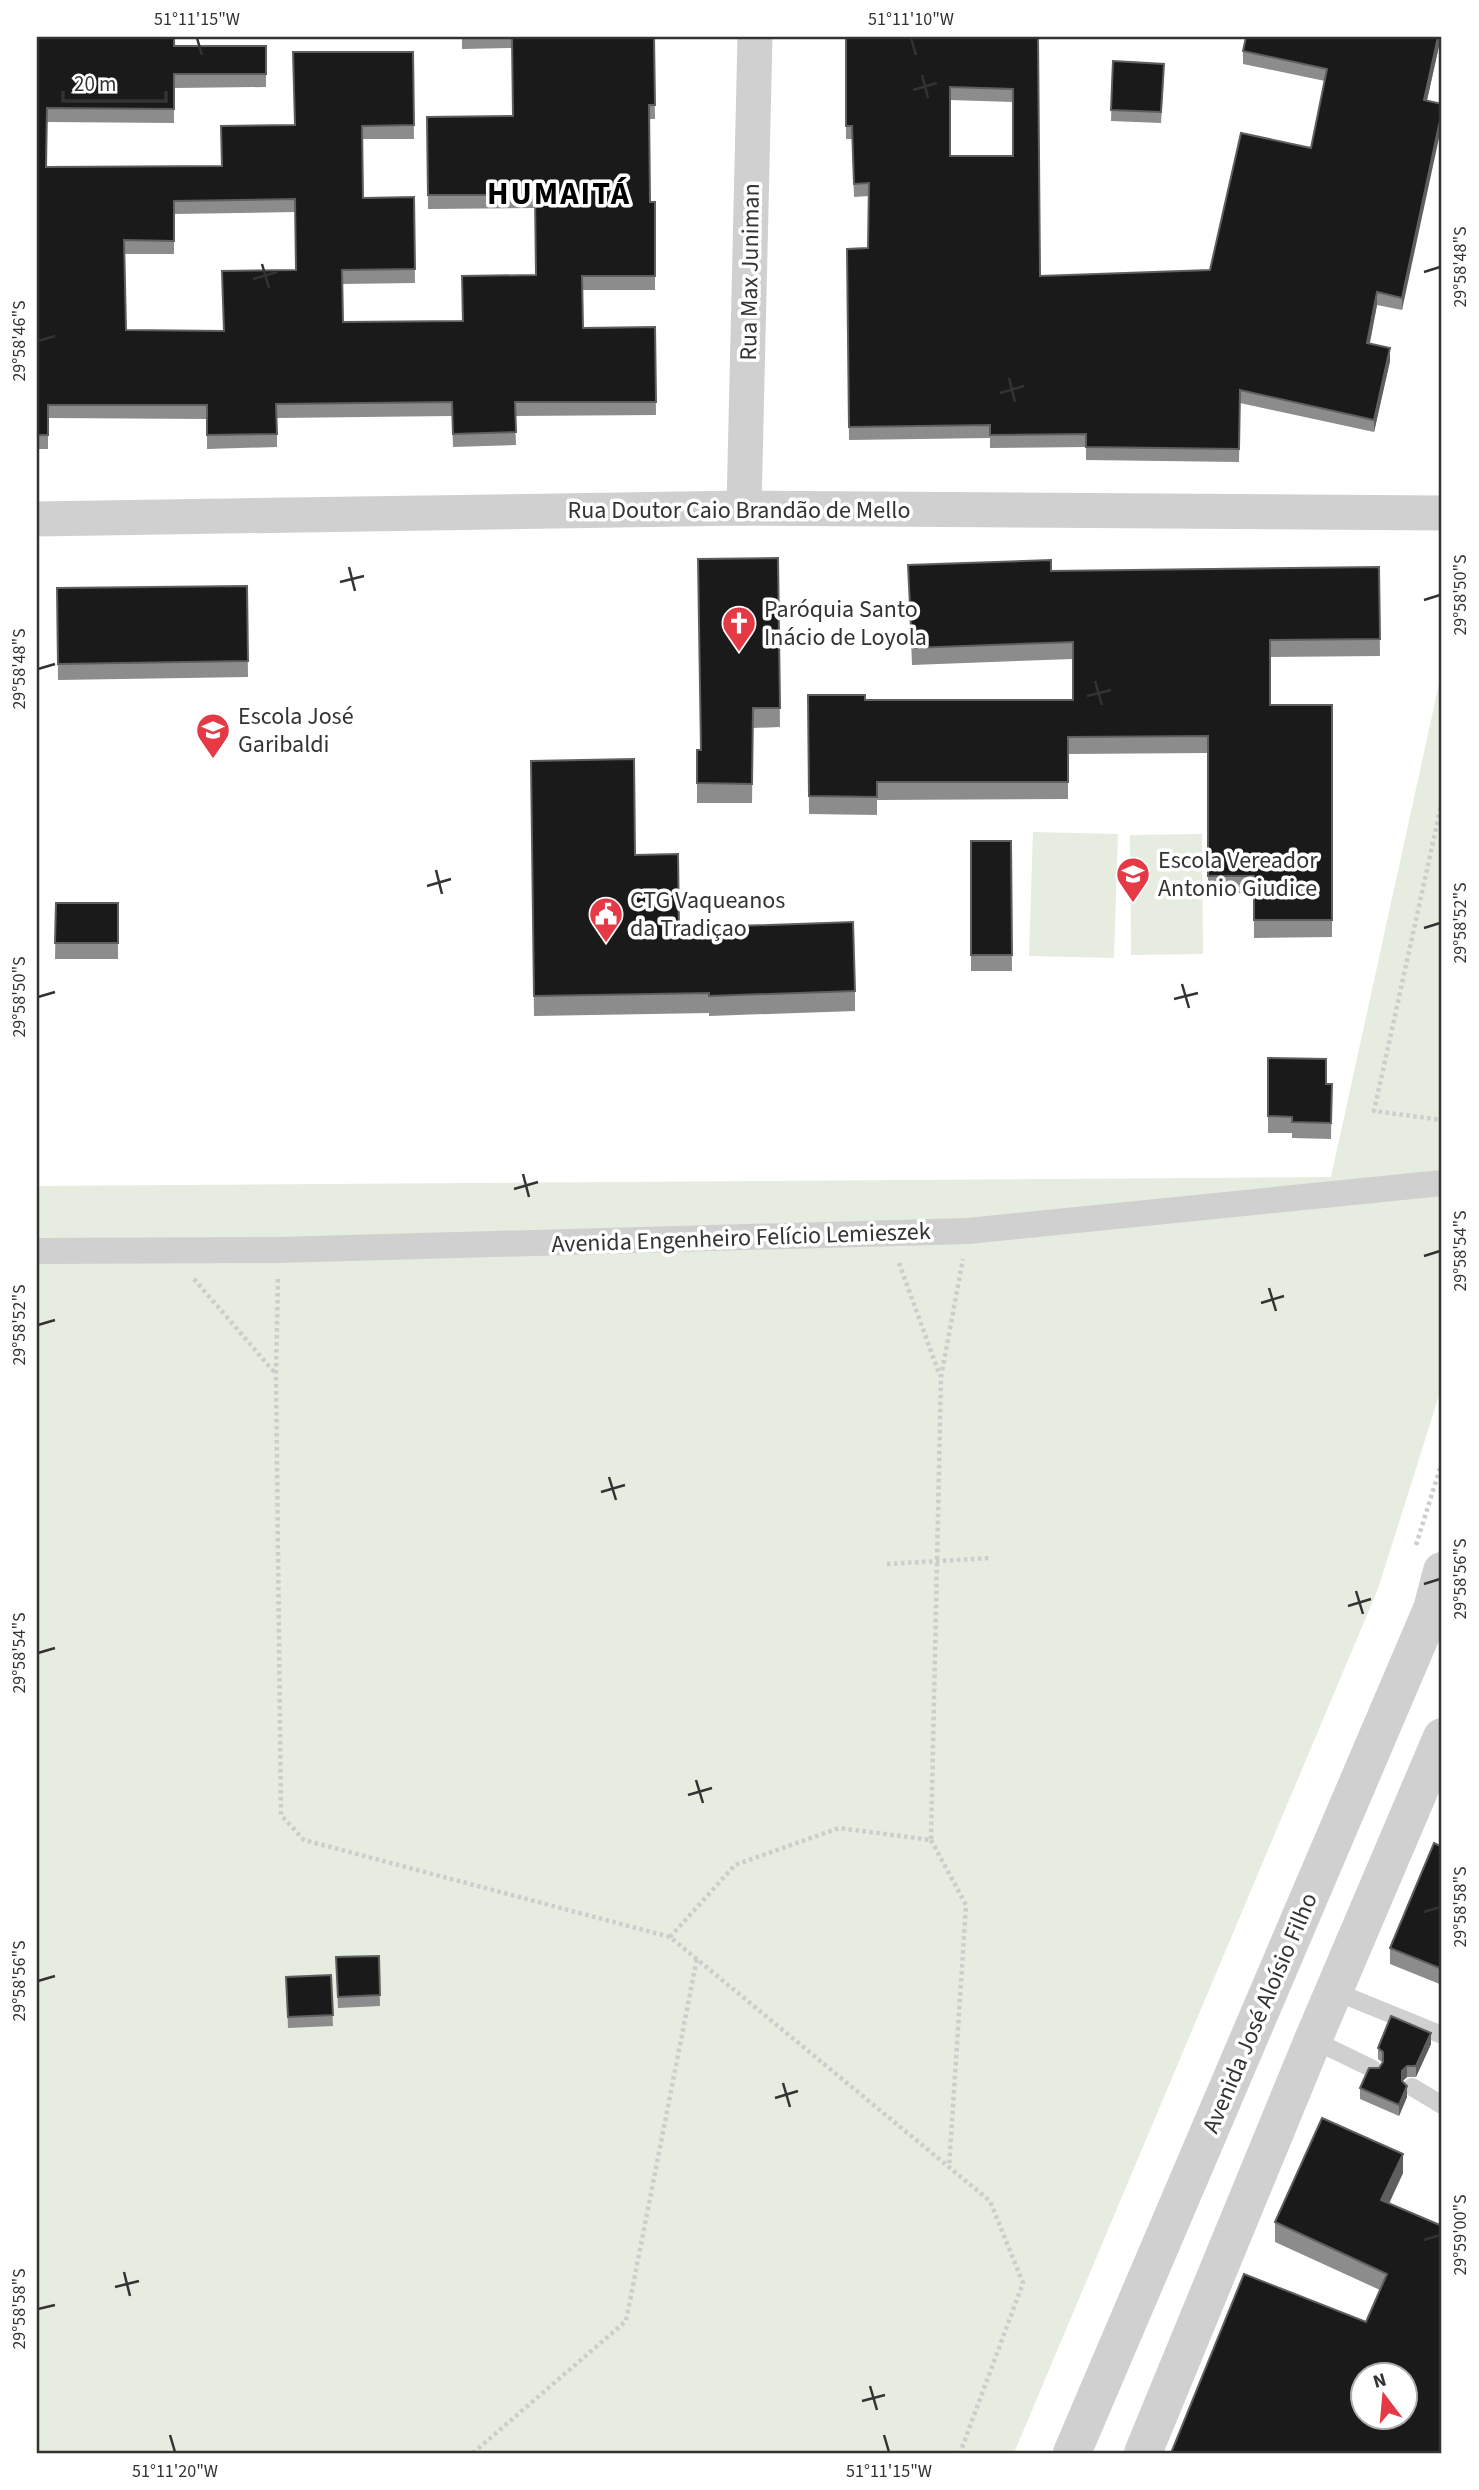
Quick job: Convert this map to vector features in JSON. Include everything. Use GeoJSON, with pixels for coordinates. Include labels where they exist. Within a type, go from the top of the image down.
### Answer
{"type":"FeatureCollection","features":[{"type":"Feature","properties":{"kind":"street","name":"Rua Max Juniman"},"geometry":{"type":"LineString","coordinates":[[744,508],[755,37]]}},
{"type":"Feature","properties":{"kind":"street","name":"Rua Doutor Caio Brandão de Mello"},"geometry":{"type":"LineString","coordinates":[[37,519],[744,508],[1442,513]]}},
{"type":"Feature","properties":{"kind":"street","name":"Avenida Engenheiro Felício Lemieszek"},"geometry":{"type":"LineString","coordinates":[[37,1251],[278,1250],[968,1231],[1442,1184]]}},
{"type":"Feature","properties":{"kind":"street","name":"Avenida José Aloísio Filho"},"geometry":{"type":"LineString","coordinates":[[1072,2453],[1432,1609],[1442,1571]]}},
{"type":"Feature","properties":{"kind":"street"},"geometry":{"type":"LineString","coordinates":[[1143,2453],[1313,2040],[1442,1737]]}},
{"type":"Feature","properties":{"kind":"lane"},"geometry":{"type":"LineString","coordinates":[[1334,1991],[1442,2035]]}},
{"type":"Feature","properties":{"kind":"lane"},"geometry":{"type":"LineString","coordinates":[[1313,2040],[1373,2069]]}},
{"type":"Feature","properties":{"kind":"lane"},"geometry":{"type":"LineString","coordinates":[[1412,2087],[1442,2105]]}},
{"type":"Feature","properties":{"kind":"path"},"geometry":{"type":"LineString","coordinates":[[1442,801],[1374,1111],[1442,1119]]}},
{"type":"Feature","properties":{"kind":"path"},"geometry":{"type":"LineString","coordinates":[[950,2168],[966,1905],[931,1840],[941,1377],[968,1231]]}},
{"type":"Feature","properties":{"kind":"path"},"geometry":{"type":"LineString","coordinates":[[888,1234],[941,1377]]}},
{"type":"Feature","properties":{"kind":"path"},"geometry":{"type":"LineString","coordinates":[[278,1250],[276,1374],[281,1815],[304,1840],[670,1937],[990,2202],[1023,2283],[960,2453]]}},
{"type":"Feature","properties":{"kind":"path"},"geometry":{"type":"LineString","coordinates":[[170,1252],[276,1374]]}},
{"type":"Feature","properties":{"kind":"path"},"geometry":{"type":"LineString","coordinates":[[887,1564],[990,1558]]}},
{"type":"Feature","properties":{"kind":"path"},"geometry":{"type":"LineString","coordinates":[[670,1937],[735,1865],[839,1828],[931,1840]]}},
{"type":"Feature","properties":{"kind":"path"},"geometry":{"type":"LineString","coordinates":[[473,2453],[626,2321],[697,1958]]}},
{"type":"Feature","properties":{"kind":"shaded area"},"geometry":{"type":"Polygon","coordinates":[[[1442,670],[1442,1386],[1378,1589],[1014,2453],[37,2453],[37,1186],[1331,1177],[1442,670]]]}},
{"type":"Feature","properties":{"kind":"shaded area"},"geometry":{"type":"Polygon","coordinates":[[[1033,832],[1118,834],[1114,958],[1029,956],[1033,832]]]}},
{"type":"Feature","properties":{"kind":"shaded area"},"geometry":{"type":"Polygon","coordinates":[[[1202,834],[1203,954],[1131,955],[1130,835],[1202,834]]]}},
{"type":"Feature","properties":{"kind":"building"},"geometry":{"type":"Polygon","coordinates":[[[37,37],[174,37],[174,46],[266,46],[266,74],[174,74],[174,109],[47,108],[46,167],[222,166],[221,126],[295,125],[293,52],[413,52],[414,125],[362,126],[363,198],[414,197],[415,269],[342,270],[343,322],[463,321],[462,276],[536,275],[535,195],[428,195],[427,117],[513,116],[512,37],[654,37],[655,105],[649,105],[650,202],[655,202],[655,276],[582,276],[583,328],[655,327],[656,402],[515,402],[516,432],[453,434],[452,402],[276,404],[277,434],[207,435],[207,405],[48,405],[48,435],[37,435],[37,37]],[[295,199],[174,201],[174,241],[124,240],[126,330],[224,331],[222,271],[296,270],[295,199]]]}},
{"type":"Feature","properties":{"kind":"building"},"geometry":{"type":"Polygon","coordinates":[[[846,37],[1038,37],[1040,276],[1210,270],[1241,133],[1311,148],[1327,69],[1243,51],[1246,37],[1438,37],[1424,100],[1442,104],[1442,111],[1402,298],[1377,292],[1367,343],[1390,348],[1374,420],[1240,390],[1239,449],[1086,447],[1086,434],[990,435],[990,425],[849,427],[847,249],[868,248],[869,183],[854,184],[852,126],[846,126],[846,37]],[[950,87],[950,156],[1013,156],[1013,89],[950,87]]]}},
{"type":"Feature","properties":{"kind":"building"},"geometry":{"type":"Polygon","coordinates":[[[1113,61],[1164,64],[1161,112],[1111,110],[1113,61]]]}},
{"type":"Feature","properties":{"kind":"building","name":"Paróquia Santo Inácio de Loyola"},"geometry":{"type":"Polygon","coordinates":[[[778,558],[780,708],[753,708],[752,784],[697,783],[697,750],[701,750],[698,559],[778,558]]]}},
{"type":"Feature","properties":{"kind":"building"},"geometry":{"type":"Polygon","coordinates":[[[1051,560],[1051,571],[1379,567],[1380,639],[1270,640],[1270,705],[1332,705],[1332,920],[1254,920],[1254,876],[1208,876],[1208,736],[1068,737],[1068,782],[877,782],[877,797],[809,796],[808,695],[865,695],[865,700],[1073,700],[1073,642],[912,648],[908,565],[1051,560]]]}},
{"type":"Feature","properties":{"kind":"building"},"geometry":{"type":"Polygon","coordinates":[[[247,586],[248,661],[58,664],[57,588],[247,586]]]}},
{"type":"Feature","properties":{"kind":"building","name":"CTG Vaqueanos da Tradiçao"},"geometry":{"type":"Polygon","coordinates":[[[634,759],[635,855],[678,854],[679,928],[853,922],[855,991],[709,996],[709,993],[534,996],[531,761],[634,759]]]}},
{"type":"Feature","properties":{"kind":"building"},"geometry":{"type":"Polygon","coordinates":[[[971,841],[1011,841],[1012,955],[971,955],[971,841]]]}},
{"type":"Feature","properties":{"kind":"building"},"geometry":{"type":"Polygon","coordinates":[[[56,903],[118,903],[118,943],[55,943],[56,903]]]}},
{"type":"Feature","properties":{"kind":"building"},"geometry":{"type":"Polygon","coordinates":[[[1268,1058],[1326,1059],[1326,1084],[1332,1084],[1331,1123],[1292,1122],[1292,1117],[1268,1116],[1268,1058]]]}},
{"type":"Feature","properties":{"kind":"building"},"geometry":{"type":"Polygon","coordinates":[[[1434,1843],[1442,1847],[1442,1969],[1390,1948],[1434,1843]]]}},
{"type":"Feature","properties":{"kind":"building"},"geometry":{"type":"Polygon","coordinates":[[[379,1956],[380,1995],[338,1997],[336,1957],[379,1956]]]}},
{"type":"Feature","properties":{"kind":"building"},"geometry":{"type":"Polygon","coordinates":[[[331,1975],[333,2015],[288,2017],[286,1977],[331,1975]]]}},
{"type":"Feature","properties":{"kind":"building"},"geometry":{"type":"Polygon","coordinates":[[[1391,2016],[1431,2033],[1416,2066],[1407,2066],[1402,2071],[1402,2081],[1407,2086],[1399,2105],[1360,2088],[1369,2068],[1379,2068],[1383,2062],[1383,2052],[1378,2048],[1391,2016]]]}},
{"type":"Feature","properties":{"kind":"building"},"geometry":{"type":"Polygon","coordinates":[[[1322,2118],[1403,2154],[1381,2200],[1442,2226],[1442,2453],[1171,2453],[1244,2274],[1366,2322],[1387,2274],[1275,2222],[1322,2118]]]}},
{"type":"Feature","properties":{"kind":"place","name":"Paróquia Santo Inácio de Loyola"},"geometry":{"type":"Point","coordinates":[739,653]}},
{"type":"Feature","properties":{"kind":"place","name":"Escola José Garibaldi"},"geometry":{"type":"Point","coordinates":[213,760]}},
{"type":"Feature","properties":{"kind":"place","name":"Escola Vereador Antonio Giudice"},"geometry":{"type":"Point","coordinates":[1133,904]}},
{"type":"Feature","properties":{"kind":"place","name":"CTG Vaqueanos da Tradiçao"},"geometry":{"type":"Point","coordinates":[606,944]}},
{"type":"Feature","properties":{"kind":"district","name":"HUMAITÁ"},"geometry":{"type":"Point","coordinates":[559,194]}}]}
